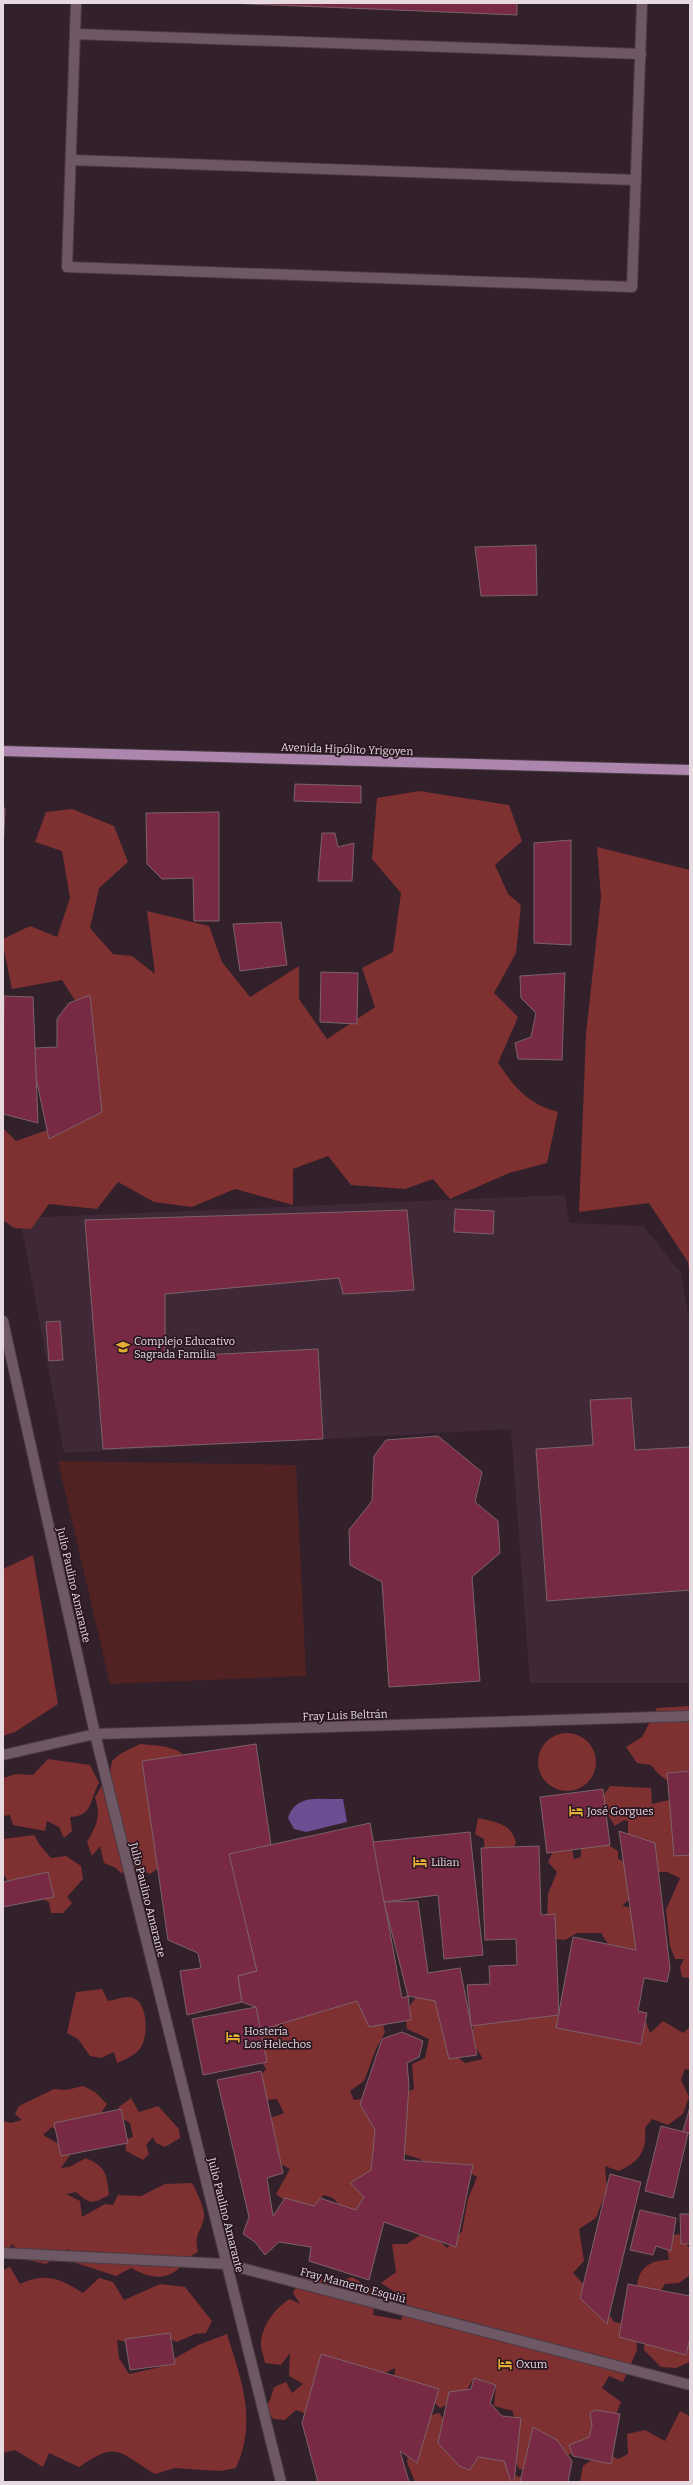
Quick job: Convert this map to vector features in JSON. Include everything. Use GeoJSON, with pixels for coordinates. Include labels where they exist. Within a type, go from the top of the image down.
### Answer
{"type":"FeatureCollection","features":[{"type":"Feature","properties":{"kind":"main road","name":"Avenida Hipólito Yrigoyen"},"geometry":{"type":"LineString","coordinates":[[3,751],[690,770]]}},
{"type":"Feature","properties":{"kind":"street"},"geometry":{"type":"LineString","coordinates":[[76,3],[67,267],[632,287],[642,3]]}},
{"type":"Feature","properties":{"kind":"street"},"geometry":{"type":"LineString","coordinates":[[75,34],[641,54]]}},
{"type":"Feature","properties":{"kind":"street"},"geometry":{"type":"LineString","coordinates":[[71,160],[636,180]]}},
{"type":"Feature","properties":{"kind":"street","name":"Julio Paulino Amarante"},"geometry":{"type":"LineString","coordinates":[[3,1321],[95,1734],[281,2482]]}},
{"type":"Feature","properties":{"kind":"street","name":"Fray Luis Beltrán"},"geometry":{"type":"LineString","coordinates":[[3,1754],[95,1734],[690,1716]]}},
{"type":"Feature","properties":{"kind":"street","name":"Fray Mamerto Esquiú"},"geometry":{"type":"LineString","coordinates":[[3,2253],[226,2264],[690,2385]]}},
{"type":"Feature","properties":{"kind":"shaded area"},"geometry":{"type":"Polygon","coordinates":[[[419,791],[509,805],[522,841],[495,865],[508,894],[521,905],[516,953],[494,993],[518,1017],[498,1063],[523,1094],[538,1104],[558,1112],[547,1163],[509,1173],[450,1199],[433,1179],[405,1189],[351,1185],[328,1156],[293,1169],[293,1205],[235,1189],[192,1207],[154,1202],[118,1182],[97,1209],[49,1204],[31,1229],[14,1228],[3,1220],[3,1128],[16,1141],[76,1120],[83,1013],[62,980],[12,989],[3,945],[3,939],[30,926],[57,937],[70,898],[62,851],[35,842],[46,812],[72,809],[114,826],[128,862],[99,888],[90,928],[113,954],[132,956],[155,974],[147,911],[209,926],[222,962],[250,997],[299,966],[299,999],[327,1039],[375,1007],[362,968],[393,952],[401,893],[372,859],[377,798],[419,791]]]}},
{"type":"Feature","properties":{"kind":"shaded area"},"geometry":{"type":"Polygon","coordinates":[[[597,847],[690,870],[690,1279],[688,1262],[649,1203],[579,1212],[586,1034],[601,897],[597,847]]]}},
{"type":"Feature","properties":{"kind":"shaded area"},"geometry":{"type":"Polygon","coordinates":[[[565,1195],[569,1223],[643,1226],[681,1273],[690,1325],[690,1683],[530,1683],[511,1429],[64,1453],[20,1218],[565,1195]]]}},
{"type":"Feature","properties":{"kind":"shaded area"},"geometry":{"type":"Polygon","coordinates":[[[58,1461],[296,1465],[306,1676],[110,1684],[58,1461]]]}},
{"type":"Feature","properties":{"kind":"shaded area"},"geometry":{"type":"Polygon","coordinates":[[[33,1555],[58,1704],[15,1732],[3,1736],[3,1569],[33,1555]]]}},
{"type":"Feature","properties":{"kind":"shaded area"},"geometry":{"type":"Polygon","coordinates":[[[690,1706],[690,1783],[672,1782],[660,1775],[651,1765],[637,1763],[626,1747],[642,1737],[657,1708],[690,1706]]]}},
{"type":"Feature","properties":{"kind":"shaded area"},"geometry":{"type":"Polygon","coordinates":[[[567,1733],[578,1735],[591,1746],[594,1751],[596,1762],[594,1773],[583,1786],[578,1789],[567,1791],[556,1789],[543,1778],[540,1773],[538,1762],[540,1751],[551,1738],[556,1735],[567,1733]]]}},
{"type":"Feature","properties":{"kind":"shaded area"},"geometry":{"type":"Polygon","coordinates":[[[140,1744],[162,1746],[176,1750],[182,1753],[192,1764],[161,1866],[150,1874],[139,1869],[121,1873],[116,1868],[104,1863],[100,1846],[92,1856],[87,1842],[98,1816],[95,1797],[110,1772],[112,1761],[120,1754],[140,1744]]]}},
{"type":"Feature","properties":{"kind":"shaded area"},"geometry":{"type":"Polygon","coordinates":[[[48,1759],[90,1765],[99,1783],[87,1811],[83,1814],[70,1817],[72,1831],[64,1838],[59,1827],[47,1821],[45,1831],[13,1825],[10,1815],[3,1816],[3,1778],[16,1774],[33,1775],[48,1759]]]}},
{"type":"Feature","properties":{"kind":"shaded area"},"geometry":{"type":"Polygon","coordinates":[[[610,1786],[651,1788],[652,1804],[669,1800],[678,1809],[690,1845],[690,1978],[682,1977],[680,1967],[684,1959],[675,1959],[670,1946],[666,1910],[680,1878],[667,1872],[654,1872],[628,1837],[628,1821],[624,1820],[615,1826],[599,1802],[610,1786]]]}},
{"type":"Feature","properties":{"kind":"shaded area"},"geometry":{"type":"Polygon","coordinates":[[[318,1799],[343,1799],[347,1822],[306,1832],[294,1829],[288,1818],[292,1810],[303,1801],[318,1799]]]}},
{"type":"Feature","properties":{"kind":"shaded area"},"geometry":{"type":"Polygon","coordinates":[[[478,1818],[496,1822],[507,1827],[514,1836],[516,1843],[512,1851],[485,1858],[484,1839],[475,1834],[478,1818]]]}},
{"type":"Feature","properties":{"kind":"shaded area"},"geometry":{"type":"Polygon","coordinates":[[[34,1835],[39,1844],[51,1858],[66,1856],[81,1866],[83,1879],[67,1897],[72,1903],[63,1913],[51,1913],[49,1902],[9,1884],[3,1873],[3,1839],[34,1835]]]}},
{"type":"Feature","properties":{"kind":"shaded area"},"geometry":{"type":"Polygon","coordinates":[[[581,1840],[600,1840],[618,1851],[618,1859],[632,1864],[635,1894],[622,1906],[644,1910],[648,1935],[628,1956],[612,1950],[601,1933],[577,1933],[565,1940],[556,1939],[547,1925],[548,1894],[557,1872],[548,1862],[555,1847],[571,1843],[574,1859],[581,1857],[581,1840]]]}},
{"type":"Feature","properties":{"kind":"shaded area"},"geometry":{"type":"Polygon","coordinates":[[[361,1988],[381,2017],[385,2032],[376,2049],[364,2081],[350,2091],[354,2100],[369,2098],[379,2138],[368,2201],[357,2215],[343,2209],[333,2198],[324,2195],[309,2210],[300,2212],[276,2194],[290,2169],[266,2156],[264,2120],[284,2113],[277,2099],[256,2101],[253,2085],[266,2069],[257,2050],[258,2033],[263,2020],[361,1988]]]}},
{"type":"Feature","properties":{"kind":"shaded area"},"geometry":{"type":"Polygon","coordinates":[[[102,1989],[108,2001],[125,1997],[135,1999],[140,2003],[145,2016],[146,2023],[142,2045],[134,2054],[117,2063],[114,2052],[101,2058],[90,2056],[78,2039],[67,2033],[76,1992],[102,1989]]]}},
{"type":"Feature","properties":{"kind":"shaded area"},"geometry":{"type":"Polygon","coordinates":[[[416,1997],[440,1999],[450,2051],[465,2063],[483,2059],[471,2040],[474,2022],[559,2010],[578,2000],[645,2019],[650,2033],[663,2021],[683,2033],[690,2027],[690,2070],[685,2069],[681,2080],[689,2097],[683,2114],[668,2125],[652,2119],[645,2128],[645,2143],[641,2154],[637,2159],[619,2171],[605,2166],[607,2189],[596,2218],[579,2229],[584,2261],[573,2273],[604,2306],[614,2322],[636,2326],[637,2350],[623,2382],[609,2376],[602,2388],[621,2402],[612,2422],[603,2432],[568,2456],[542,2466],[529,2469],[519,2469],[512,2453],[515,2429],[513,2411],[494,2406],[496,2385],[474,2378],[463,2397],[440,2408],[428,2396],[394,2388],[395,2368],[379,2376],[317,2418],[296,2410],[285,2420],[274,2419],[263,2411],[270,2400],[274,2387],[286,2382],[292,2393],[303,2384],[289,2376],[290,2353],[281,2365],[265,2363],[261,2344],[264,2328],[275,2311],[290,2299],[300,2304],[293,2293],[304,2273],[336,2283],[352,2277],[376,2291],[373,2315],[401,2320],[407,2300],[381,2283],[396,2272],[392,2244],[407,2244],[420,2235],[434,2236],[447,2248],[462,2231],[468,2199],[477,2177],[458,2166],[434,2170],[420,2159],[398,2152],[399,2095],[414,2089],[412,2064],[425,2058],[429,2039],[407,2029],[405,2013],[416,1997]]]}},
{"type":"Feature","properties":{"kind":"shaded area"},"geometry":{"type":"Polygon","coordinates":[[[83,2086],[95,2092],[107,2104],[99,2116],[58,2132],[52,2127],[43,2135],[69,2150],[70,2155],[61,2168],[69,2167],[86,2158],[102,2168],[106,2176],[109,2195],[92,2202],[76,2192],[66,2194],[80,2201],[82,2217],[105,2204],[113,2205],[118,2195],[141,2196],[165,2184],[192,2183],[204,2211],[204,2218],[197,2237],[198,2252],[171,2274],[160,2277],[148,2275],[131,2268],[116,2276],[76,2263],[69,2249],[46,2264],[27,2260],[12,2244],[3,2260],[3,2121],[11,2123],[22,2120],[15,2114],[19,2106],[54,2089],[66,2090],[83,2086]]]}},
{"type":"Feature","properties":{"kind":"shaded area"},"geometry":{"type":"Polygon","coordinates":[[[131,2098],[139,2112],[158,2106],[179,2129],[180,2138],[165,2147],[156,2143],[153,2137],[146,2145],[149,2154],[143,2160],[126,2151],[125,2140],[133,2137],[130,2123],[116,2115],[119,2107],[131,2098]]]}},
{"type":"Feature","properties":{"kind":"shaded area"},"geometry":{"type":"Polygon","coordinates":[[[679,2234],[690,2249],[690,2275],[679,2283],[665,2284],[658,2295],[637,2290],[639,2276],[646,2267],[662,2260],[669,2260],[667,2249],[670,2236],[679,2234]]]}},
{"type":"Feature","properties":{"kind":"shaded area"},"geometry":{"type":"Polygon","coordinates":[[[10,2267],[20,2284],[38,2278],[53,2279],[67,2284],[83,2293],[99,2278],[113,2282],[124,2300],[160,2284],[185,2287],[212,2321],[206,2333],[195,2334],[177,2342],[160,2335],[141,2345],[117,2340],[119,2358],[129,2374],[160,2367],[198,2345],[227,2334],[238,2368],[245,2401],[246,2434],[236,2468],[220,2471],[175,2468],[155,2474],[118,2452],[102,2454],[79,2467],[49,2453],[43,2467],[15,2450],[3,2453],[3,2270],[10,2267]]]}},
{"type":"Feature","properties":{"kind":"shaded area"},"geometry":{"type":"Polygon","coordinates":[[[645,2330],[690,2330],[690,2362],[676,2368],[661,2367],[644,2350],[645,2330]]]}},
{"type":"Feature","properties":{"kind":"shaded area"},"geometry":{"type":"Polygon","coordinates":[[[680,2411],[690,2416],[690,2482],[580,2482],[583,2466],[603,2452],[618,2459],[628,2454],[627,2434],[645,2430],[665,2441],[680,2411]]]}},
{"type":"Feature","properties":{"kind":"shaded area"},"geometry":{"type":"Polygon","coordinates":[[[439,2413],[470,2454],[507,2452],[512,2474],[532,2482],[415,2482],[407,2462],[408,2452],[427,2416],[439,2413]]]}},
{"type":"Feature","properties":{"kind":"building"},"geometry":{"type":"Polygon","coordinates":[[[226,3],[517,3],[517,15],[226,3]]]}},
{"type":"Feature","properties":{"kind":"building"},"geometry":{"type":"Polygon","coordinates":[[[536,545],[537,595],[481,596],[475,547],[536,545]]]}},
{"type":"Feature","properties":{"kind":"building"},"geometry":{"type":"Polygon","coordinates":[[[295,784],[361,786],[361,803],[294,801],[295,784]]]}},
{"type":"Feature","properties":{"kind":"building"},"geometry":{"type":"Polygon","coordinates":[[[3,808],[5,808],[3,851],[3,808]]]}},
{"type":"Feature","properties":{"kind":"building"},"geometry":{"type":"Polygon","coordinates":[[[219,812],[219,921],[194,921],[193,878],[162,879],[147,864],[146,813],[219,812]]]}},
{"type":"Feature","properties":{"kind":"building"},"geometry":{"type":"Polygon","coordinates":[[[322,833],[335,833],[338,847],[354,843],[352,881],[318,881],[322,833]]]}},
{"type":"Feature","properties":{"kind":"building"},"geometry":{"type":"Polygon","coordinates":[[[571,840],[571,945],[534,943],[534,843],[571,840]]]}},
{"type":"Feature","properties":{"kind":"building"},"geometry":{"type":"Polygon","coordinates":[[[281,922],[287,965],[240,971],[233,924],[281,922]]]}},
{"type":"Feature","properties":{"kind":"building"},"geometry":{"type":"Polygon","coordinates":[[[321,972],[358,973],[357,1024],[320,1022],[321,972]]]}},
{"type":"Feature","properties":{"kind":"building"},"geometry":{"type":"Polygon","coordinates":[[[565,973],[562,1060],[518,1059],[515,1043],[531,1037],[536,1013],[521,998],[520,976],[565,973]]]}},
{"type":"Feature","properties":{"kind":"building"},"geometry":{"type":"Polygon","coordinates":[[[90,995],[102,1112],[49,1139],[36,1078],[35,1048],[57,1047],[57,1019],[69,1003],[90,995]]]}},
{"type":"Feature","properties":{"kind":"building"},"geometry":{"type":"Polygon","coordinates":[[[4,996],[33,997],[38,1123],[3,1114],[4,996]]]}},
{"type":"Feature","properties":{"kind":"building"},"geometry":{"type":"Polygon","coordinates":[[[455,1209],[494,1211],[493,1234],[454,1232],[455,1209]]]}},
{"type":"Feature","properties":{"kind":"building"},"geometry":{"type":"Polygon","coordinates":[[[407,1210],[414,1290],[343,1294],[339,1278],[165,1294],[165,1357],[318,1349],[323,1439],[103,1449],[85,1220],[407,1210]]]}},
{"type":"Feature","properties":{"kind":"building"},"geometry":{"type":"Polygon","coordinates":[[[60,1321],[63,1360],[49,1361],[46,1322],[60,1321]]]}},
{"type":"Feature","properties":{"kind":"building"},"geometry":{"type":"Polygon","coordinates":[[[631,1398],[635,1450],[690,1447],[690,1590],[547,1601],[536,1449],[593,1445],[590,1400],[631,1398]]]}},
{"type":"Feature","properties":{"kind":"building"},"geometry":{"type":"Polygon","coordinates":[[[438,1436],[482,1472],[475,1502],[498,1521],[500,1553],[472,1577],[480,1681],[389,1687],[382,1582],[350,1565],[349,1530],[372,1501],[374,1456],[386,1440],[438,1436]]]}},
{"type":"Feature","properties":{"kind":"building"},"geometry":{"type":"Polygon","coordinates":[[[256,1744],[271,1845],[231,1859],[257,1971],[238,1976],[242,2002],[187,2015],[180,1971],[201,1968],[198,1953],[168,1940],[142,1761],[256,1744]]]}},
{"type":"Feature","properties":{"kind":"building"},"geometry":{"type":"Polygon","coordinates":[[[690,1771],[690,1855],[674,1856],[667,1773],[690,1771]]]}},
{"type":"Feature","properties":{"kind":"building"},"geometry":{"type":"Polygon","coordinates":[[[603,1789],[610,1845],[547,1853],[540,1797],[603,1789]]]}},
{"type":"Feature","properties":{"kind":"building"},"geometry":{"type":"Polygon","coordinates":[[[370,1823],[402,1998],[408,1996],[411,2020],[369,2027],[357,2001],[260,2030],[256,2007],[242,2002],[238,1976],[257,1971],[229,1854],[370,1823]]]}},
{"type":"Feature","properties":{"kind":"building"},"geometry":{"type":"Polygon","coordinates":[[[619,1831],[655,1843],[670,1968],[667,1982],[644,1978],[638,2011],[647,2013],[641,2044],[556,2028],[573,1937],[636,1950],[619,1831]]]}},
{"type":"Feature","properties":{"kind":"building"},"geometry":{"type":"Polygon","coordinates":[[[470,1832],[483,1955],[444,1959],[438,1895],[384,1902],[373,1842],[470,1832]]]}},
{"type":"Feature","properties":{"kind":"building"},"geometry":{"type":"Polygon","coordinates":[[[539,1846],[541,1915],[555,1914],[559,2015],[471,2026],[467,1985],[490,1984],[489,1966],[517,1965],[516,1939],[485,1940],[481,1848],[539,1846]]]}},
{"type":"Feature","properties":{"kind":"building"},"geometry":{"type":"Polygon","coordinates":[[[48,1872],[54,1897],[3,1907],[3,1882],[48,1872]]]}},
{"type":"Feature","properties":{"kind":"building"},"geometry":{"type":"Polygon","coordinates":[[[418,1901],[428,1973],[460,1968],[477,2055],[449,2059],[435,2001],[408,1996],[384,1902],[418,1901]]]}},
{"type":"Feature","properties":{"kind":"building"},"geometry":{"type":"Polygon","coordinates":[[[256,2007],[267,2062],[203,2075],[192,2019],[256,2007]]]}},
{"type":"Feature","properties":{"kind":"building"},"geometry":{"type":"Polygon","coordinates":[[[402,2032],[423,2041],[419,2057],[407,2063],[409,2085],[404,2160],[473,2165],[456,2247],[384,2222],[369,2280],[309,2261],[311,2247],[279,2242],[265,2255],[255,2242],[243,2234],[249,2217],[217,2080],[261,2071],[283,2173],[267,2178],[273,2216],[285,2198],[314,2206],[320,2198],[356,2210],[364,2197],[350,2183],[371,2170],[375,2130],[360,2104],[382,2039],[402,2032]]]}},
{"type":"Feature","properties":{"kind":"building"},"geometry":{"type":"Polygon","coordinates":[[[690,2107],[690,2134],[683,2131],[690,2107]]]}},
{"type":"Feature","properties":{"kind":"building"},"geometry":{"type":"Polygon","coordinates":[[[121,2109],[128,2143],[61,2156],[54,2123],[121,2109]]]}},
{"type":"Feature","properties":{"kind":"building"},"geometry":{"type":"Polygon","coordinates":[[[661,2126],[688,2133],[673,2198],[645,2191],[661,2126]]]}},
{"type":"Feature","properties":{"kind":"building"},"geometry":{"type":"Polygon","coordinates":[[[610,2174],[641,2182],[607,2324],[580,2298],[610,2174]]]}},
{"type":"Feature","properties":{"kind":"building"},"geometry":{"type":"Polygon","coordinates":[[[640,2210],[676,2218],[671,2251],[656,2246],[653,2255],[630,2250],[640,2210]]]}},
{"type":"Feature","properties":{"kind":"building"},"geometry":{"type":"Polygon","coordinates":[[[680,2214],[690,2214],[690,2244],[681,2244],[680,2214]]]}},
{"type":"Feature","properties":{"kind":"building"},"geometry":{"type":"Polygon","coordinates":[[[628,2284],[690,2296],[690,2338],[686,2355],[619,2337],[628,2284]]]}},
{"type":"Feature","properties":{"kind":"building"},"geometry":{"type":"Polygon","coordinates":[[[170,2333],[175,2364],[130,2370],[125,2339],[170,2333]]]}},
{"type":"Feature","properties":{"kind":"building"},"geometry":{"type":"Polygon","coordinates":[[[321,2354],[439,2389],[417,2463],[400,2451],[409,2482],[318,2482],[302,2423],[321,2354]]]}},
{"type":"Feature","properties":{"kind":"building"},"geometry":{"type":"Polygon","coordinates":[[[474,2378],[496,2385],[490,2403],[502,2416],[521,2418],[514,2482],[511,2482],[504,2461],[478,2457],[470,2470],[459,2466],[438,2443],[449,2392],[471,2389],[474,2378]]]}},
{"type":"Feature","properties":{"kind":"building"},"geometry":{"type":"Polygon","coordinates":[[[595,2410],[620,2414],[611,2464],[573,2456],[569,2445],[589,2437],[592,2426],[590,2413],[595,2410]]]}},
{"type":"Feature","properties":{"kind":"building"},"geometry":{"type":"Polygon","coordinates":[[[533,2427],[557,2440],[572,2461],[568,2482],[520,2482],[533,2427]]]}},
{"type":"Feature","properties":{"kind":"place","name":"Complejo Educativo Sagrada Familia"},"geometry":{"type":"Point","coordinates":[123,1347]}},
{"type":"Feature","properties":{"kind":"place","name":"José Gorgues"},"geometry":{"type":"Point","coordinates":[576,1811]}},
{"type":"Feature","properties":{"kind":"place","name":"Lilian"},"geometry":{"type":"Point","coordinates":[420,1862]}},
{"type":"Feature","properties":{"kind":"place","name":"Hostería Los Helechos"},"geometry":{"type":"Point","coordinates":[233,2037]}},
{"type":"Feature","properties":{"kind":"place","name":"Oxum"},"geometry":{"type":"Point","coordinates":[505,2364]}}]}
